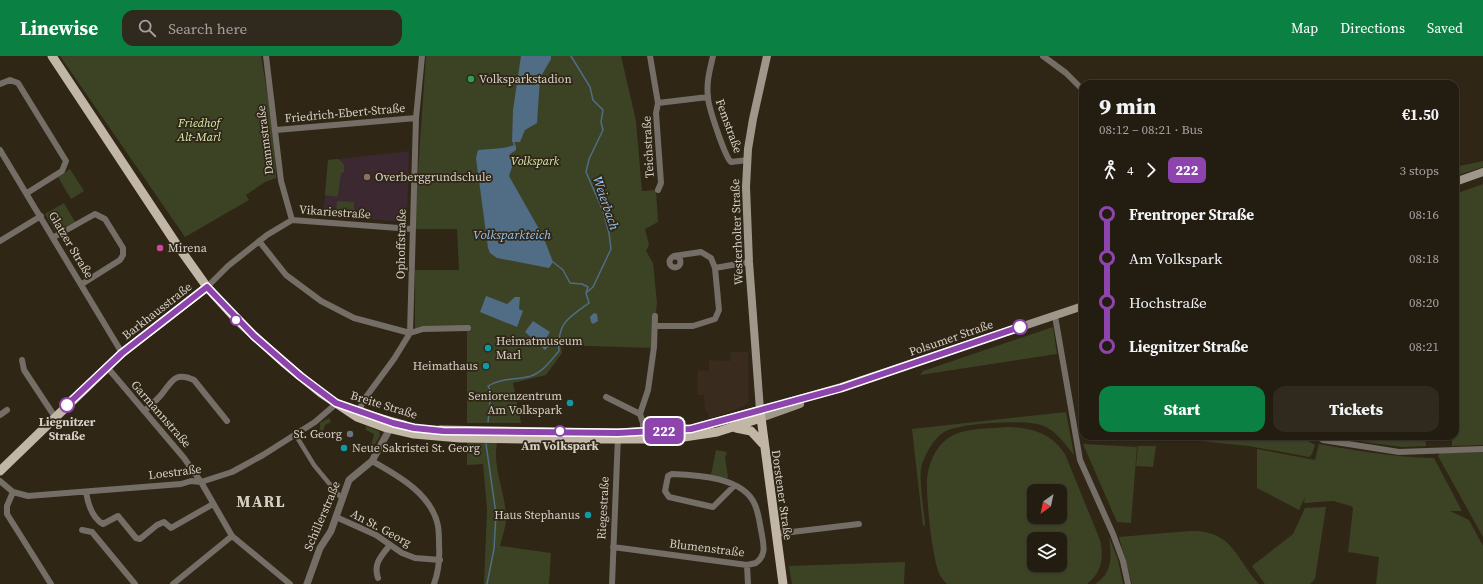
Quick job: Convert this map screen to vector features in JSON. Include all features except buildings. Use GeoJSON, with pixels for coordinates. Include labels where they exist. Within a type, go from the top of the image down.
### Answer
{"type":"FeatureCollection","features":[{"type":"Feature","properties":{"kind":"main road","name":"Breite Straße"},"geometry":{"type":"LineString","coordinates":[[52,56],[175,242],[207,287],[254,336],[300,376],[336,403],[358,414],[392,426],[443,431],[618,436],[692,437],[733,428],[760,414]]}},
{"type":"Feature","properties":{"kind":"main road","name":"Westerholter Straße"},"geometry":{"type":"LineString","coordinates":[[760,414],[748,262],[746,210],[748,160],[755,105],[768,56]]}},
{"type":"Feature","properties":{"kind":"main road"},"geometry":{"type":"LineString","coordinates":[[1459,181],[1483,172]]}},
{"type":"Feature","properties":{"kind":"main road","name":"Barkhausstraße"},"geometry":{"type":"LineString","coordinates":[[0,471],[122,353],[207,287]]}},
{"type":"Feature","properties":{"kind":"main road","name":"Polsumer Straße"},"geometry":{"type":"LineString","coordinates":[[760,414],[786,410],[827,392],[1079,307]]}},
{"type":"Feature","properties":{"kind":"main road","name":"Breite Straße"},"geometry":{"type":"LineString","coordinates":[[642,436],[691,429],[760,414]]}},
{"type":"Feature","properties":{"kind":"main road","name":"Dorstener Straße"},"geometry":{"type":"LineString","coordinates":[[760,414],[775,534],[783,584]]}},
{"type":"Feature","properties":{"kind":"main road"},"geometry":{"type":"LineString","coordinates":[[733,428],[751,431],[763,444]]}},
{"type":"Feature","properties":{"kind":"street","name":"Dammstraße"},"geometry":{"type":"LineString","coordinates":[[266,56],[281,181],[292,220]]}},
{"type":"Feature","properties":{"kind":"street","name":"Ophoffstraße"},"geometry":{"type":"LineString","coordinates":[[358,414],[363,401],[394,359],[410,332],[416,118],[422,56]]}},
{"type":"Feature","properties":{"kind":"street","name":"Teichstraße"},"geometry":{"type":"LineString","coordinates":[[650,56],[658,103],[656,113],[661,183],[658,190]]}},
{"type":"Feature","properties":{"kind":"street","name":"Femstraße"},"geometry":{"type":"LineString","coordinates":[[712,56],[708,98],[728,160],[731,162],[748,160]]}},
{"type":"Feature","properties":{"kind":"street"},"geometry":{"type":"LineString","coordinates":[[1043,56],[1066,73],[1079,86]]}},
{"type":"Feature","properties":{"kind":"street"},"geometry":{"type":"LineString","coordinates":[[0,84],[10,80],[18,83],[66,161],[62,171],[27,193]]}},
{"type":"Feature","properties":{"kind":"street","name":"Teichstraße"},"geometry":{"type":"LineString","coordinates":[[658,103],[708,98]]}},
{"type":"Feature","properties":{"kind":"street","name":"Friedrich-Ebert-Straße"},"geometry":{"type":"LineString","coordinates":[[276,130],[416,118]]}},
{"type":"Feature","properties":{"kind":"street","name":"Glatzer Straße"},"geometry":{"type":"LineString","coordinates":[[0,150],[54,237],[122,353]]}},
{"type":"Feature","properties":{"kind":"street"},"geometry":{"type":"LineString","coordinates":[[54,237],[95,214],[105,218],[123,248],[123,255],[120,260],[82,284]]}},
{"type":"Feature","properties":{"kind":"street"},"geometry":{"type":"LineString","coordinates":[[0,241],[41,216]]}},
{"type":"Feature","properties":{"kind":"street","name":"Vikariestraße"},"geometry":{"type":"LineString","coordinates":[[207,287],[223,270],[259,242],[292,220],[412,229]]}},
{"type":"Feature","properties":{"kind":"street"},"geometry":{"type":"LineString","coordinates":[[259,242],[286,275],[321,301],[354,318],[410,332],[423,329],[468,328]]}},
{"type":"Feature","properties":{"kind":"street"},"geometry":{"type":"LineString","coordinates":[[656,326],[692,326],[715,319],[719,310],[715,268],[711,258],[701,252],[674,256]]}},
{"type":"Feature","properties":{"kind":"street"},"geometry":{"type":"LineString","coordinates":[[715,268],[748,262]]}},
{"type":"Feature","properties":{"kind":"street"},"geometry":{"type":"LineString","coordinates":[[642,436],[643,423],[640,414],[648,390],[656,326],[655,316]]}},
{"type":"Feature","properties":{"kind":"street"},"geometry":{"type":"LineString","coordinates":[[1055,316],[1080,460],[1113,534],[1123,560],[1128,584]]}},
{"type":"Feature","properties":{"kind":"street"},"geometry":{"type":"LineString","coordinates":[[22,360],[24,370],[55,417]]}},
{"type":"Feature","properties":{"kind":"street","name":"Garmannstraße"},"geometry":{"type":"LineString","coordinates":[[107,367],[184,458],[201,482],[232,536],[290,584]]}},
{"type":"Feature","properties":{"kind":"street"},"geometry":{"type":"LineString","coordinates":[[144,411],[160,396],[172,380],[181,376],[194,380],[227,421]]}},
{"type":"Feature","properties":{"kind":"street"},"geometry":{"type":"LineString","coordinates":[[606,397],[640,414]]}},
{"type":"Feature","properties":{"kind":"street","name":"Loestraße"},"geometry":{"type":"LineString","coordinates":[[0,481],[13,492],[28,496],[181,484],[191,481],[201,482],[232,472],[315,422],[336,403]]}},
{"type":"Feature","properties":{"kind":"street"},"geometry":{"type":"LineString","coordinates":[[0,415],[7,410]]}},
{"type":"Feature","properties":{"kind":"street","name":"Schillerstraße"},"geometry":{"type":"LineString","coordinates":[[307,584],[320,548],[331,531],[349,480],[372,461],[392,426]]}},
{"type":"Feature","properties":{"kind":"street"},"geometry":{"type":"LineString","coordinates":[[296,434],[314,465],[343,500]]}},
{"type":"Feature","properties":{"kind":"street","name":"Riegestraße"},"geometry":{"type":"LineString","coordinates":[[612,584],[612,547],[618,436]]}},
{"type":"Feature","properties":{"kind":"street"},"geometry":{"type":"LineString","coordinates":[[1323,440],[1399,452],[1483,449]]}},
{"type":"Feature","properties":{"kind":"street"},"geometry":{"type":"LineString","coordinates":[[372,461],[402,478],[416,490],[426,503],[438,526],[440,568],[434,584]]}},
{"type":"Feature","properties":{"kind":"street","name":"Blumenstraße"},"geometry":{"type":"LineString","coordinates":[[612,547],[747,565],[756,563],[761,560],[764,554],[764,546],[755,505],[750,497],[734,486],[722,479],[708,476],[672,474],[668,476],[664,491],[669,497],[713,507],[734,486]]}},
{"type":"Feature","properties":{"kind":"street"},"geometry":{"type":"LineString","coordinates":[[13,492],[7,506],[6,514],[51,584]]}},
{"type":"Feature","properties":{"kind":"street"},"geometry":{"type":"LineString","coordinates":[[86,492],[89,508],[99,522],[103,524],[118,516],[136,538],[140,539],[157,525],[164,522],[170,528],[213,504]]}},
{"type":"Feature","properties":{"kind":"street","name":"An St. Georg"},"geometry":{"type":"LineString","coordinates":[[336,517],[371,533],[402,553],[415,558],[440,560]]}},
{"type":"Feature","properties":{"kind":"street"},"geometry":{"type":"LineString","coordinates":[[775,534],[859,524]]}},
{"type":"Feature","properties":{"kind":"street"},"geometry":{"type":"LineString","coordinates":[[82,530],[92,532],[135,584]]}},
{"type":"Feature","properties":{"kind":"street"},"geometry":{"type":"LineString","coordinates":[[173,584],[232,536]]}},
{"type":"Feature","properties":{"kind":"street"},"geometry":{"type":"LineString","coordinates":[[378,578],[375,570],[377,561],[390,545]]}},
{"type":"Feature","properties":{"kind":"street"},"geometry":{"type":"LineString","coordinates":[[747,565],[748,584]]}},
{"type":"Feature","properties":{"kind":"shaded area","name":"Overberggrundschule"},"geometry":{"type":"Polygon","coordinates":[[[409,151],[407,222],[323,216],[328,160],[409,151]]]}},
{"type":"Feature","properties":{"kind":"shaded area"},"geometry":{"type":"Polygon","coordinates":[[[731,352],[748,352],[749,401],[745,406],[710,419],[707,411],[705,411],[704,395],[697,395],[698,370],[709,371],[709,360],[730,361],[731,352]]]}},
{"type":"Feature","properties":{"kind":"green space","name":"Friedhof Alt-Marl"},"geometry":{"type":"Polygon","coordinates":[[[60,56],[261,56],[275,138],[276,178],[265,182],[246,195],[249,200],[185,237],[60,56]]]}},
{"type":"Feature","properties":{"kind":"green space","name":"Volkspark"},"geometry":{"type":"Polygon","coordinates":[[[426,56],[621,56],[636,121],[642,191],[656,190],[658,222],[645,229],[649,245],[646,251],[653,263],[657,303],[652,348],[561,345],[562,353],[546,375],[513,383],[521,423],[467,423],[467,329],[415,328],[415,270],[459,270],[457,229],[414,229],[426,56]]]}},
{"type":"Feature","properties":{"kind":"green space"},"geometry":{"type":"Polygon","coordinates":[[[338,159],[344,164],[344,172],[341,173],[338,195],[337,197],[325,195],[328,160],[338,159]]]}},
{"type":"Feature","properties":{"kind":"green space"},"geometry":{"type":"Polygon","coordinates":[[[1483,161],[1483,167],[1459,175],[1459,166],[1483,161]]]}},
{"type":"Feature","properties":{"kind":"green space"},"geometry":{"type":"Polygon","coordinates":[[[70,169],[84,191],[71,199],[58,177],[70,169]]]}},
{"type":"Feature","properties":{"kind":"green space"},"geometry":{"type":"Polygon","coordinates":[[[1483,184],[1483,445],[1452,446],[1452,440],[1459,440],[1459,193],[1483,184]]]}},
{"type":"Feature","properties":{"kind":"green space"},"geometry":{"type":"Polygon","coordinates":[[[337,201],[354,202],[354,213],[336,212],[337,201]]]}},
{"type":"Feature","properties":{"kind":"green space"},"geometry":{"type":"Polygon","coordinates":[[[64,203],[75,222],[55,231],[45,214],[64,203]]]}},
{"type":"Feature","properties":{"kind":"green space"},"geometry":{"type":"Polygon","coordinates":[[[1053,327],[1057,354],[920,375],[923,371],[1053,327]]]}},
{"type":"Feature","properties":{"kind":"green space"},"geometry":{"type":"Polygon","coordinates":[[[1066,412],[1074,455],[1051,430],[1033,423],[1007,422],[976,424],[951,429],[940,435],[931,446],[922,464],[921,485],[925,525],[923,526],[912,429],[1066,412]]]}},
{"type":"Feature","properties":{"kind":"green space"},"geometry":{"type":"Polygon","coordinates":[[[329,418],[331,422],[325,425],[323,431],[320,430],[320,423],[329,418]]]}},
{"type":"Feature","properties":{"kind":"green space"},"geometry":{"type":"Polygon","coordinates":[[[366,426],[379,431],[380,436],[373,447],[371,446],[374,434],[366,430],[366,426]]]}},
{"type":"Feature","properties":{"kind":"green space"},"geometry":{"type":"Polygon","coordinates":[[[1009,427],[1034,430],[1054,441],[1065,454],[1100,540],[1102,553],[1101,564],[1096,575],[1087,584],[947,584],[941,577],[932,544],[927,478],[929,467],[936,451],[947,439],[961,432],[1009,427]]]}},
{"type":"Feature","properties":{"kind":"green space"},"geometry":{"type":"Polygon","coordinates":[[[1307,440],[1315,445],[1312,454],[1309,457],[1249,446],[1199,441],[1307,440]]]}},
{"type":"Feature","properties":{"kind":"green space"},"geometry":{"type":"Polygon","coordinates":[[[1351,440],[1425,440],[1426,446],[1402,447],[1351,440]]]}},
{"type":"Feature","properties":{"kind":"green space"},"geometry":{"type":"Polygon","coordinates":[[[467,442],[497,443],[496,463],[506,511],[506,521],[500,546],[551,553],[549,584],[484,584],[487,509],[483,464],[467,465],[467,442]]]}},
{"type":"Feature","properties":{"kind":"green space"},"geometry":{"type":"Polygon","coordinates":[[[1083,444],[1137,447],[1131,523],[1117,522],[1083,444]]]}},
{"type":"Feature","properties":{"kind":"green space"},"geometry":{"type":"Polygon","coordinates":[[[1319,444],[1376,453],[1434,458],[1462,511],[1450,511],[1469,520],[1483,546],[1483,584],[1376,584],[1379,557],[1348,552],[1353,508],[1351,506],[1333,501],[1304,503],[1305,497],[1299,510],[1257,488],[1257,449],[1315,460],[1319,444]]]}},
{"type":"Feature","properties":{"kind":"green space"},"geometry":{"type":"Polygon","coordinates":[[[1138,446],[1156,446],[1153,467],[1136,466],[1138,446]]]}},
{"type":"Feature","properties":{"kind":"green space"},"geometry":{"type":"Polygon","coordinates":[[[716,450],[727,452],[725,458],[728,477],[726,479],[711,475],[716,450]]]}},
{"type":"Feature","properties":{"kind":"green space"},"geometry":{"type":"Polygon","coordinates":[[[1483,452],[1483,537],[1438,456],[1440,453],[1483,452]]]}},
{"type":"Feature","properties":{"kind":"green space"},"geometry":{"type":"Polygon","coordinates":[[[1326,507],[1315,579],[1310,584],[1265,584],[1252,566],[1293,534],[1305,508],[1326,507]]]}},
{"type":"Feature","properties":{"kind":"green space"},"geometry":{"type":"Polygon","coordinates":[[[1190,531],[1216,535],[1224,540],[1232,547],[1259,584],[1132,584],[1119,537],[1190,531]]]}},
{"type":"Feature","properties":{"kind":"green space"},"geometry":{"type":"Polygon","coordinates":[[[1109,537],[1118,560],[1123,584],[1095,584],[1101,579],[1108,569],[1110,562],[1109,537]]]}},
{"type":"Feature","properties":{"kind":"green space"},"geometry":{"type":"Polygon","coordinates":[[[905,562],[904,584],[792,584],[789,566],[905,562]]]}},
{"type":"Feature","properties":{"kind":"water"},"geometry":{"type":"Polygon","coordinates":[[[521,56],[551,56],[551,59],[540,78],[537,123],[525,130],[520,142],[512,142],[513,110],[521,56]]]}},
{"type":"Feature","properties":{"kind":"water","name":"Volksparkteich"},"geometry":{"type":"Polygon","coordinates":[[[516,145],[516,150],[509,155],[513,164],[509,176],[543,236],[553,262],[549,268],[497,258],[490,253],[488,248],[476,158],[478,150],[503,148],[516,145]]]}},
{"type":"Feature","properties":{"kind":"water"},"geometry":{"type":"Polygon","coordinates":[[[486,296],[507,304],[515,297],[520,297],[519,309],[523,311],[517,327],[480,312],[486,296]]]}},
{"type":"Feature","properties":{"kind":"water"},"geometry":{"type":"Polygon","coordinates":[[[594,313],[597,314],[598,321],[593,324],[590,317],[594,313]]]}},
{"type":"Feature","properties":{"kind":"water"},"geometry":{"type":"Polygon","coordinates":[[[533,321],[550,332],[545,340],[549,346],[545,350],[525,332],[533,321]]]}},
{"type":"Feature","properties":{"kind":"waterway","name":"Weierbach"},"geometry":{"type":"LineString","coordinates":[[488,422],[491,392],[488,386],[503,380],[531,376],[539,372],[550,362],[559,351],[560,334],[565,322],[589,303],[586,293],[593,287],[611,249],[609,233],[603,211],[586,172],[589,159],[603,130],[601,122],[603,110],[593,100],[590,87],[571,56]]}},
{"type":"Feature","properties":{"kind":"waterway"},"geometry":{"type":"LineString","coordinates":[[553,262],[563,270],[570,283],[582,284],[588,287],[586,293]]}},
{"type":"Feature","properties":{"kind":"waterway","name":"Weierbach"},"geometry":{"type":"LineString","coordinates":[[486,444],[496,514],[494,549],[487,584]]}},
{"type":"Feature","properties":{"kind":"bus line","name":"222"},"geometry":{"type":"LineString","coordinates":[[67,405],[122,353],[207,287],[236,320],[283,362],[321,393],[336,403],[393,423],[414,428],[443,431],[572,431],[618,433],[691,429],[715,424],[841,388],[1020,327]]}},
{"type":"Feature","properties":{"kind":"place","name":"Volksparkstadion"},"geometry":{"type":"Point","coordinates":[471,79]}},
{"type":"Feature","properties":{"kind":"place","name":"Overberggrundschule"},"geometry":{"type":"Point","coordinates":[367,177]}},
{"type":"Feature","properties":{"kind":"place","name":"Mirena"},"geometry":{"type":"Point","coordinates":[160,248]}},
{"type":"Feature","properties":{"kind":"place","name":"Heimatmuseum Marl"},"geometry":{"type":"Point","coordinates":[488,348]}},
{"type":"Feature","properties":{"kind":"place","name":"Heimathaus"},"geometry":{"type":"Point","coordinates":[486,366]}},
{"type":"Feature","properties":{"kind":"place","name":"Seniorenzentrum Am Volkspark"},"geometry":{"type":"Point","coordinates":[570,403]}},
{"type":"Feature","properties":{"kind":"place","name":"Liegnitzer Straße"},"geometry":{"type":"Point","coordinates":[67,405]}},
{"type":"Feature","properties":{"kind":"place","name":"Am Volkspark"},"geometry":{"type":"Point","coordinates":[560,431]}},
{"type":"Feature","properties":{"kind":"place","name":"St. Georg"},"geometry":{"type":"Point","coordinates":[350,434]}},
{"type":"Feature","properties":{"kind":"place","name":"Neue Sakristei St. Georg"},"geometry":{"type":"Point","coordinates":[344,448]}},
{"type":"Feature","properties":{"kind":"place","name":"Haus Stephanus"},"geometry":{"type":"Point","coordinates":[588,515]}},
{"type":"Feature","properties":{"kind":"district","name":"MARL"},"geometry":{"type":"Point","coordinates":[261,501]}}]}
